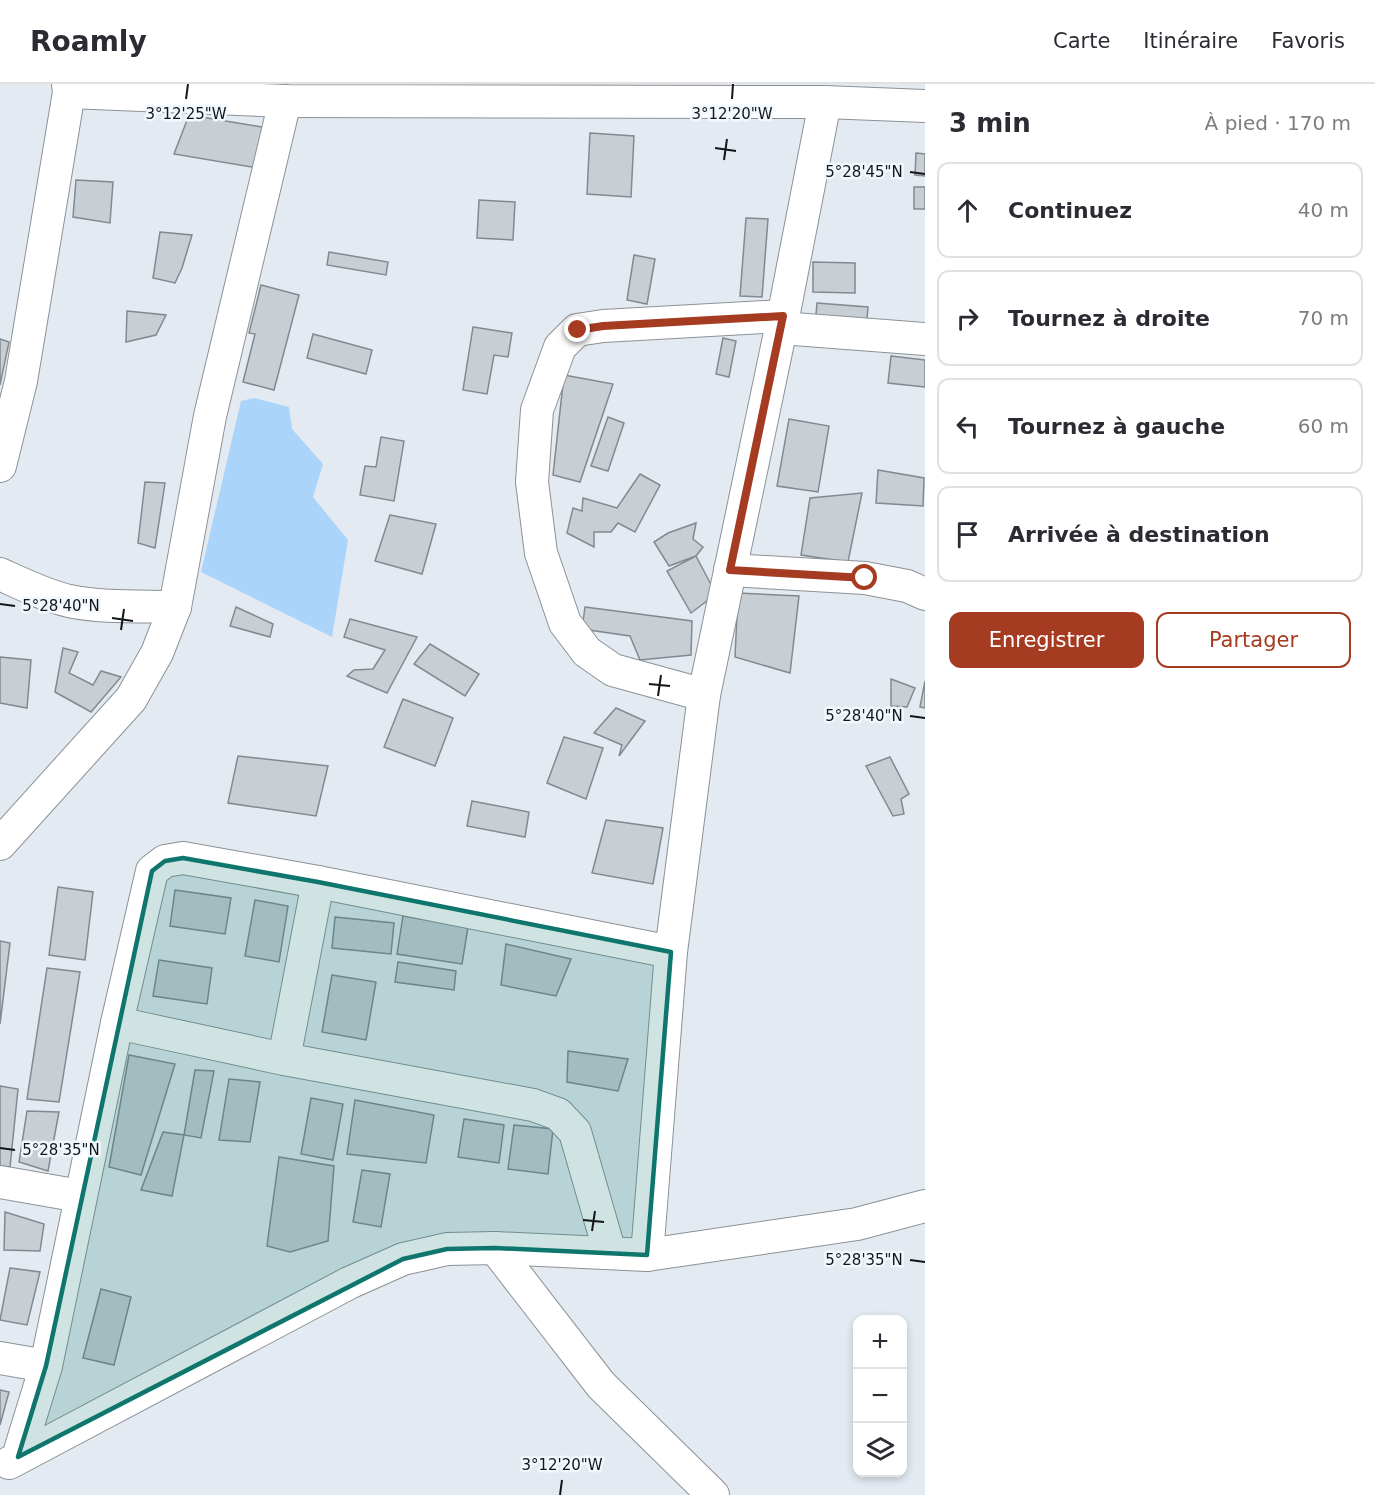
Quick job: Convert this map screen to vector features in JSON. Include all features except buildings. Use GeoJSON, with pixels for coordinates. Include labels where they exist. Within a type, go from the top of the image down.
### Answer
{"type":"FeatureCollection","features":[{"type":"Feature","properties":{"kind":"street"},"geometry":{"type":"LineString","coordinates":[[0,466],[21,381],[68,88],[285,100],[387,93],[695,93],[925,106]]}},
{"type":"Feature","properties":{"kind":"street"},"geometry":{"type":"LineString","coordinates":[[0,844],[131,699],[157,653],[175,607],[210,416],[285,100]]}},
{"type":"Feature","properties":{"kind":"street"},"geometry":{"type":"LineString","coordinates":[[647,1255],[670,952],[704,695],[782,322],[825,102]]}},
{"type":"Feature","properties":{"kind":"street"},"geometry":{"type":"LineString","coordinates":[[704,695],[613,670],[587,652],[565,623],[541,553],[532,482],[537,410],[560,347],[578,330],[603,326],[782,322],[925,339]]}},
{"type":"Feature","properties":{"kind":"street"},"geometry":{"type":"LineString","coordinates":[[730,570],[865,578],[907,586],[925,594]]}},
{"type":"Feature","properties":{"kind":"street"},"geometry":{"type":"LineString","coordinates":[[0,574],[38,592],[70,601],[175,607]]}},
{"type":"Feature","properties":{"kind":"street"},"geometry":{"type":"LineString","coordinates":[[9,1462],[46,1366],[117,1023],[152,872],[165,861],[183,858],[318,882],[670,952]]}},
{"type":"Feature","properties":{"kind":"street"},"geometry":{"type":"LineString","coordinates":[[284,1059],[318,882]]}},
{"type":"Feature","properties":{"kind":"street"},"geometry":{"type":"LineString","coordinates":[[117,1023],[284,1059],[532,1105],[558,1114],[575,1132],[610,1253]]}},
{"type":"Feature","properties":{"kind":"street"},"geometry":{"type":"LineString","coordinates":[[0,1182],[80,1196]]}},
{"type":"Feature","properties":{"kind":"street"},"geometry":{"type":"LineString","coordinates":[[9,1462],[349,1282],[402,1259],[447,1249],[495,1248],[647,1255],[857,1224],[925,1206]]}},
{"type":"Feature","properties":{"kind":"street"},"geometry":{"type":"LineString","coordinates":[[495,1248],[600,1385],[712,1495]]}},
{"type":"Feature","properties":{"kind":"street"},"geometry":{"type":"LineString","coordinates":[[0,1358],[46,1366]]}},
{"type":"Feature","properties":{"kind":"highlighted area"},"geometry":{"type":"Polygon","coordinates":[[[183,858],[318,882],[671,952],[647,1255],[495,1248],[447,1249],[403,1259],[18,1457],[46,1366],[152,871],[165,861],[183,858]]]}},
{"type":"Feature","properties":{"kind":"shaded area"},"geometry":{"type":"Polygon","coordinates":[[[254,398],[289,407],[292,429],[323,464],[313,497],[348,540],[332,637],[201,572],[241,401],[254,398]]]}},
{"type":"Feature","properties":{"kind":"route"},"geometry":{"type":"LineString","coordinates":[[578,330],[603,326],[783,316],[730,570],[865,578]]}}]}
